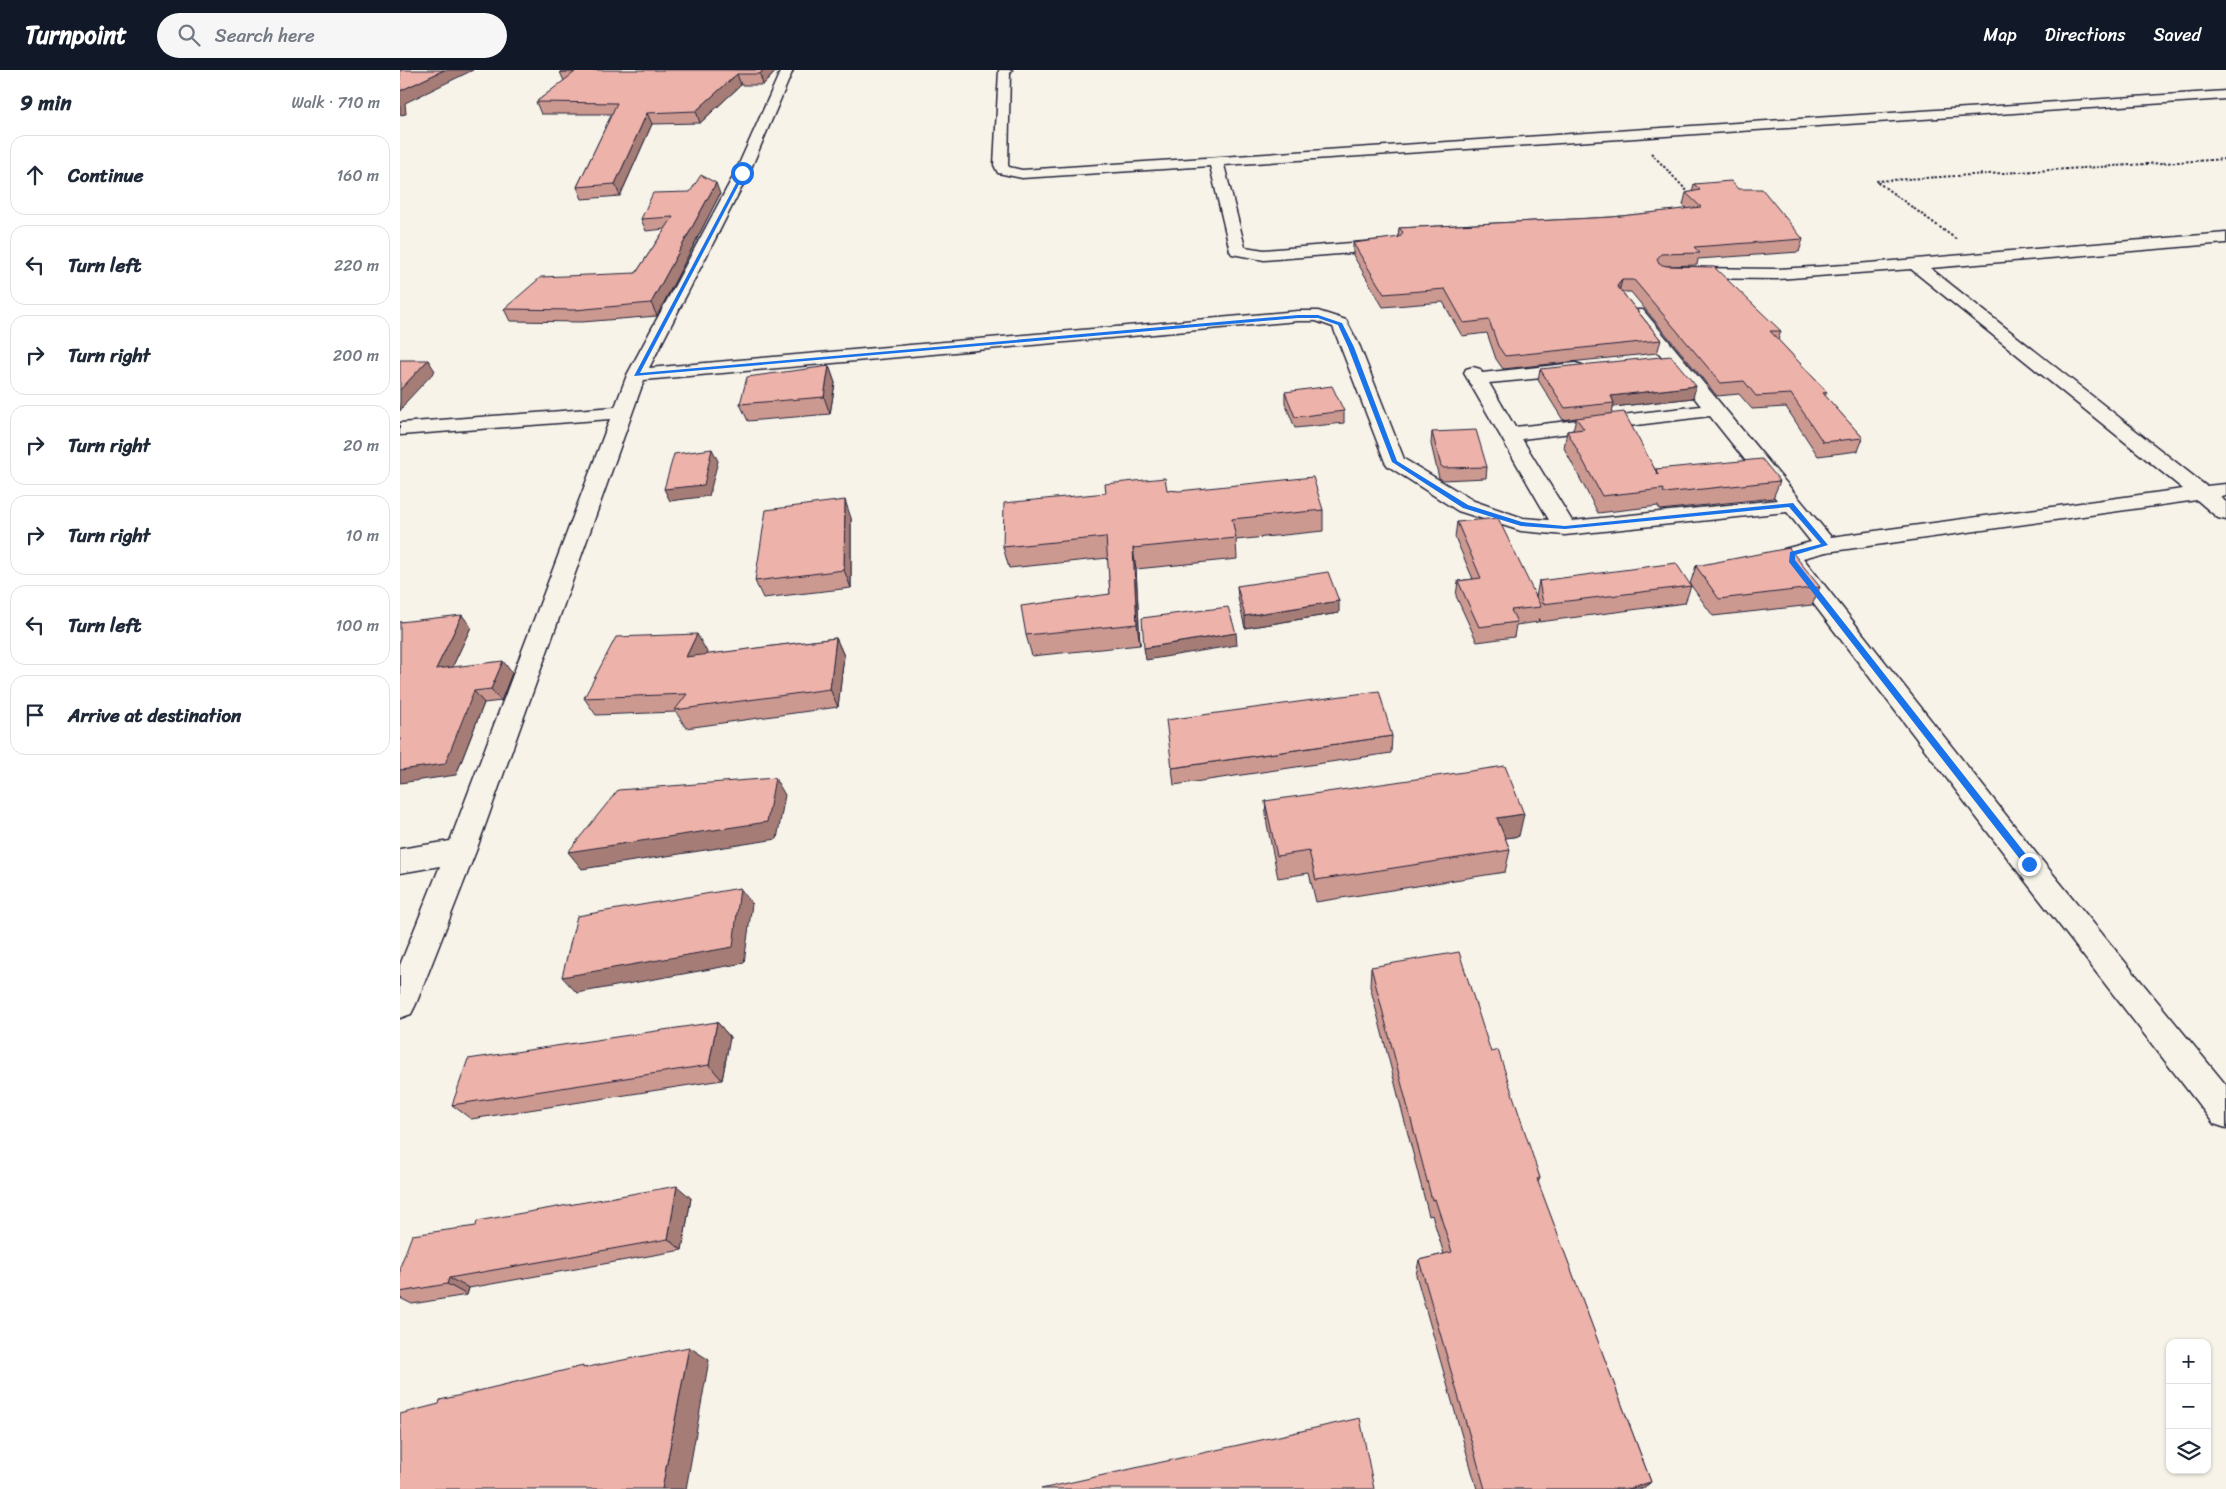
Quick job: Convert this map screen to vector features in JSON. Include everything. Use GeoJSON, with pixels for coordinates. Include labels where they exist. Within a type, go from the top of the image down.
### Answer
{"type":"FeatureCollection","features":[{"type":"Feature","properties":{"kind":"street"},"geometry":{"type":"LineString","coordinates":[[400,1004],[461,851],[636,375],[742,173],[787,70]]}},
{"type":"Feature","properties":{"kind":"street"},"geometry":{"type":"LineString","coordinates":[[1006,70],[1004,71],[1001,165],[1003,170],[1022,174],[2226,95]]}},
{"type":"Feature","properties":{"kind":"street"},"geometry":{"type":"LineString","coordinates":[[1216,162],[1238,251],[1264,255],[1393,245]]}},
{"type":"Feature","properties":{"kind":"street"},"geometry":{"type":"LineString","coordinates":[[1664,272],[1778,274],[1916,265],[2226,238]]}},
{"type":"Feature","properties":{"kind":"street"},"geometry":{"type":"LineString","coordinates":[[1916,265],[2226,513]]}},
{"type":"Feature","properties":{"kind":"street"},"geometry":{"type":"LineString","coordinates":[[1624,298],[1825,545]]}},
{"type":"Feature","properties":{"kind":"street"},"geometry":{"type":"LineString","coordinates":[[636,375],[1298,316],[1318,316],[1340,324],[1351,347],[1395,462],[1466,506],[1521,524],[1565,528],[1790,504]]}},
{"type":"Feature","properties":{"kind":"street"},"geometry":{"type":"LineString","coordinates":[[1653,361],[1673,359]]}},
{"type":"Feature","properties":{"kind":"street"},"geometry":{"type":"LineString","coordinates":[[1565,528],[1475,376],[1595,367]]}},
{"type":"Feature","properties":{"kind":"street"},"geometry":{"type":"LineString","coordinates":[[1510,434],[1714,410]]}},
{"type":"Feature","properties":{"kind":"street"},"geometry":{"type":"LineString","coordinates":[[400,428],[623,412]]}},
{"type":"Feature","properties":{"kind":"street"},"geometry":{"type":"LineString","coordinates":[[2226,490],[1825,545],[1792,554],[1792,560],[2029,864],[2226,1112]]}},
{"type":"Feature","properties":{"kind":"street"},"geometry":{"type":"LineString","coordinates":[[400,861],[461,851]]}},
{"type":"Feature","properties":{"kind":"path"},"geometry":{"type":"LineString","coordinates":[[1630,134],[1689,193]]}},
{"type":"Feature","properties":{"kind":"path"},"geometry":{"type":"LineString","coordinates":[[1983,259],[1876,181],[2226,159]]}},
{"type":"Feature","properties":{"kind":"building"},"geometry":{"type":"Polygon","coordinates":[[[400,70],[444,70],[400,91],[400,70]]]}},
{"type":"Feature","properties":{"kind":"building"},"geometry":{"type":"Polygon","coordinates":[[[563,70],[763,70],[760,74],[737,74],[696,111],[647,113],[615,184],[577,187],[617,103],[536,102],[575,72],[560,72],[563,70]]]}},
{"type":"Feature","properties":{"kind":"building"},"geometry":{"type":"Polygon","coordinates":[[[701,175],[716,183],[651,303],[575,310],[504,309],[541,277],[636,273],[673,217],[641,219],[653,193],[690,192],[701,175]]]}},
{"type":"Feature","properties":{"kind":"building"},"geometry":{"type":"Polygon","coordinates":[[[1731,181],[1738,189],[1762,189],[1803,239],[1694,247],[1700,253],[1661,254],[1657,259],[1659,264],[1667,266],[1714,267],[1781,331],[1770,331],[1827,392],[1823,393],[1863,438],[1823,442],[1791,394],[1756,396],[1744,381],[1721,383],[1634,280],[1622,280],[1617,286],[1661,340],[1505,356],[1498,346],[1489,320],[1464,323],[1445,289],[1384,294],[1353,243],[1400,237],[1403,232],[1399,228],[1612,217],[1701,207],[1686,193],[1700,190],[1694,184],[1731,181]]]}},
{"type":"Feature","properties":{"kind":"building"},"geometry":{"type":"Polygon","coordinates":[[[1671,356],[1696,386],[1611,396],[1614,403],[1565,408],[1540,369],[1671,356]]]}},
{"type":"Feature","properties":{"kind":"building"},"geometry":{"type":"Polygon","coordinates":[[[400,360],[428,360],[400,390],[400,360]]]}},
{"type":"Feature","properties":{"kind":"building"},"geometry":{"type":"Polygon","coordinates":[[[829,366],[824,397],[740,404],[747,377],[829,366]]]}},
{"type":"Feature","properties":{"kind":"building"},"geometry":{"type":"Polygon","coordinates":[[[1332,386],[1344,411],[1295,417],[1285,392],[1332,386]]]}},
{"type":"Feature","properties":{"kind":"building"},"geometry":{"type":"Polygon","coordinates":[[[1624,412],[1658,475],[1656,469],[1762,459],[1780,481],[1664,493],[1663,489],[1602,496],[1567,431],[1584,429],[1576,418],[1624,412]]]}},
{"type":"Feature","properties":{"kind":"building"},"geometry":{"type":"Polygon","coordinates":[[[1476,430],[1487,467],[1444,468],[1441,466],[1432,432],[1476,430]]]}},
{"type":"Feature","properties":{"kind":"building"},"geometry":{"type":"Polygon","coordinates":[[[712,449],[704,485],[664,489],[674,454],[712,449]]]}},
{"type":"Feature","properties":{"kind":"building"},"geometry":{"type":"Polygon","coordinates":[[[1313,477],[1323,510],[1232,519],[1236,538],[1133,548],[1137,624],[1026,635],[1021,606],[1110,594],[1106,537],[1003,547],[1004,503],[1106,493],[1105,484],[1165,478],[1167,490],[1179,491],[1313,477]]]}},
{"type":"Feature","properties":{"kind":"building"},"geometry":{"type":"Polygon","coordinates":[[[845,500],[844,570],[755,581],[766,510],[845,500]]]}},
{"type":"Feature","properties":{"kind":"building"},"geometry":{"type":"Polygon","coordinates":[[[1498,518],[1541,607],[1511,610],[1517,622],[1479,627],[1458,581],[1481,578],[1457,522],[1498,518]]]}},
{"type":"Feature","properties":{"kind":"building"},"geometry":{"type":"Polygon","coordinates":[[[1789,548],[1820,587],[1719,599],[1696,566],[1789,548]]]}},
{"type":"Feature","properties":{"kind":"building"},"geometry":{"type":"Polygon","coordinates":[[[1676,563],[1691,586],[1543,604],[1539,581],[1676,563]]]}},
{"type":"Feature","properties":{"kind":"building"},"geometry":{"type":"Polygon","coordinates":[[[1328,572],[1339,601],[1245,616],[1237,586],[1328,572]]]}},
{"type":"Feature","properties":{"kind":"building"},"geometry":{"type":"Polygon","coordinates":[[[1228,607],[1236,633],[1144,648],[1142,618],[1228,607]]]}},
{"type":"Feature","properties":{"kind":"building"},"geometry":{"type":"Polygon","coordinates":[[[462,615],[436,669],[503,661],[491,689],[474,691],[445,764],[400,770],[400,622],[462,615]]]}},
{"type":"Feature","properties":{"kind":"building"},"geometry":{"type":"Polygon","coordinates":[[[697,634],[686,657],[836,638],[830,689],[675,710],[687,694],[584,698],[616,637],[697,634]]]}},
{"type":"Feature","properties":{"kind":"building"},"geometry":{"type":"Polygon","coordinates":[[[1379,691],[1392,736],[1172,768],[1166,720],[1379,691]]]}},
{"type":"Feature","properties":{"kind":"building"},"geometry":{"type":"Polygon","coordinates":[[[1505,766],[1524,814],[1497,818],[1510,850],[1316,880],[1309,851],[1277,856],[1265,801],[1505,766]]]}},
{"type":"Feature","properties":{"kind":"building"},"geometry":{"type":"Polygon","coordinates":[[[775,778],[767,822],[568,852],[618,790],[775,778]]]}},
{"type":"Feature","properties":{"kind":"building"},"geometry":{"type":"Polygon","coordinates":[[[740,888],[733,947],[562,977],[577,916],[740,888]]]}},
{"type":"Feature","properties":{"kind":"building"},"geometry":{"type":"Polygon","coordinates":[[[1459,952],[1491,1052],[1498,1050],[1540,1178],[1537,1179],[1651,1482],[1627,1489],[1485,1489],[1419,1260],[1452,1252],[1435,1199],[1432,1200],[1371,967],[1459,952]]]}},
{"type":"Feature","properties":{"kind":"building"},"geometry":{"type":"Polygon","coordinates":[[[717,1022],[709,1065],[452,1105],[468,1059],[717,1022]]]}},
{"type":"Feature","properties":{"kind":"building"},"geometry":{"type":"Polygon","coordinates":[[[677,1186],[668,1239],[449,1278],[447,1284],[400,1292],[400,1267],[412,1235],[476,1226],[477,1221],[677,1186]]]}},
{"type":"Feature","properties":{"kind":"building"},"geometry":{"type":"Polygon","coordinates":[[[689,1347],[662,1489],[400,1489],[400,1414],[439,1404],[440,1400],[583,1366],[583,1368],[689,1347]]]}},
{"type":"Feature","properties":{"kind":"building"},"geometry":{"type":"Polygon","coordinates":[[[1360,1418],[1374,1489],[1041,1489],[1360,1418]]]}},
{"type":"Feature","properties":{"kind":"route"},"geometry":{"type":"LineString","coordinates":[[742,173],[636,375],[1298,316],[1318,316],[1329,319],[1340,324],[1351,347],[1395,462],[1466,506],[1521,524],[1565,528],[1790,504],[1825,545],[1792,554],[1792,560],[2029,864]]}}]}
